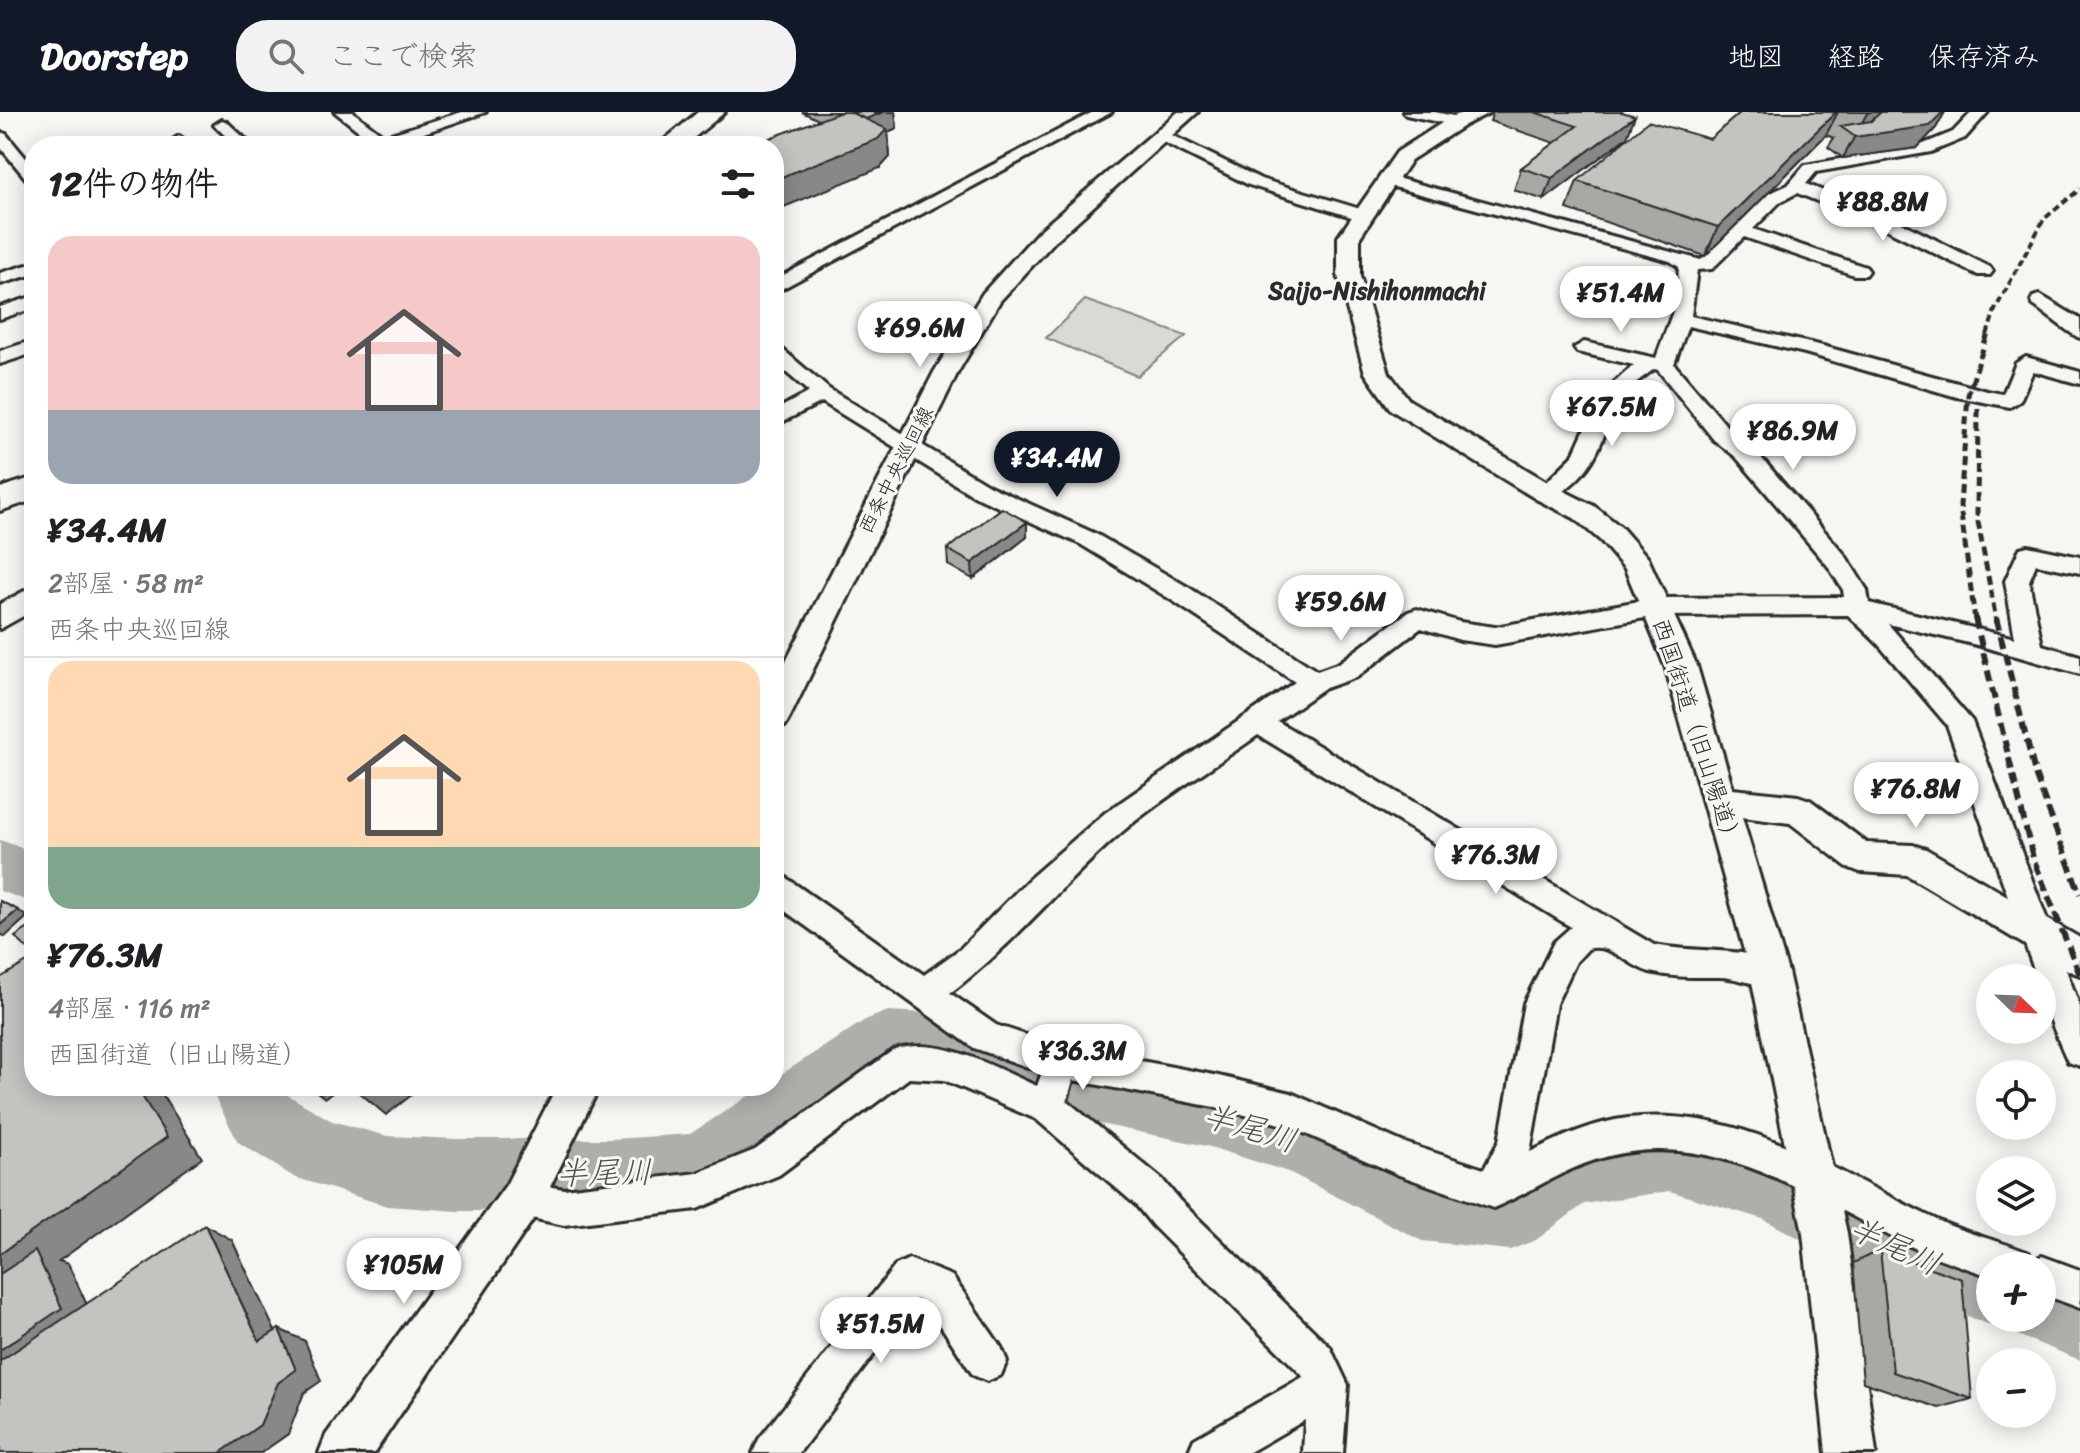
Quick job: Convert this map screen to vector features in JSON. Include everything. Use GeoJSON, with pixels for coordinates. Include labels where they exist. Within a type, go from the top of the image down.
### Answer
{"type":"FeatureCollection","features":[{"type":"Feature","properties":{"kind":"highway"},"geometry":{"type":"LineString","coordinates":[[682,136],[713,112]]}},
{"type":"Feature","properties":{"kind":"highway"},"geometry":{"type":"LineString","coordinates":[[0,500],[24,492]]}},
{"type":"Feature","properties":{"kind":"street"},"geometry":{"type":"LineString","coordinates":[[343,112],[370,136]]}},
{"type":"Feature","properties":{"kind":"street"},"geometry":{"type":"LineString","coordinates":[[404,136],[478,112]]}},
{"type":"Feature","properties":{"kind":"street"},"geometry":{"type":"LineString","coordinates":[[784,282],[1104,112]]}},
{"type":"Feature","properties":{"kind":"street","name":"西条中央巡回線"},"geometry":{"type":"LineString","coordinates":[[784,697],[908,444],[946,372],[991,298],[1046,237],[1189,112]]}},
{"type":"Feature","properties":{"kind":"street"},"geometry":{"type":"LineString","coordinates":[[1411,112],[1470,117]]}},
{"type":"Feature","properties":{"kind":"street"},"geometry":{"type":"LineString","coordinates":[[1389,181],[1676,257],[1688,265],[1706,265],[1774,198],[1795,186],[1811,168],[1925,149],[1959,135],[1980,112]]}},
{"type":"Feature","properties":{"kind":"street","name":"西国街道（旧山陽道）"},"geometry":{"type":"LineString","coordinates":[[1470,117],[1404,156],[1389,181],[1361,215],[1349,237],[1349,276],[1377,373],[1400,405],[1546,493],[1584,512],[1611,534],[1638,565],[1656,607],[1681,666],[1769,972],[1825,1233],[1851,1453]]}},
{"type":"Feature","properties":{"kind":"street"},"geometry":{"type":"LineString","coordinates":[[222,125],[234,136]]}},
{"type":"Feature","properties":{"kind":"street"},"geometry":{"type":"LineString","coordinates":[[1163,136],[1255,182],[1361,215]]}},
{"type":"Feature","properties":{"kind":"street"},"geometry":{"type":"LineString","coordinates":[[0,137],[24,166]]}},
{"type":"Feature","properties":{"kind":"street"},"geometry":{"type":"LineString","coordinates":[[1795,186],[1888,223],[1984,271]]}},
{"type":"Feature","properties":{"kind":"street"},"geometry":{"type":"LineString","coordinates":[[1743,231],[1860,271]]}},
{"type":"Feature","properties":{"kind":"street"},"geometry":{"type":"LineString","coordinates":[[1546,493],[1582,460],[1601,415],[1618,388],[1656,363],[1680,319],[1690,279],[1688,265]]}},
{"type":"Feature","properties":{"kind":"street"},"geometry":{"type":"LineString","coordinates":[[0,279],[24,271]]}},
{"type":"Feature","properties":{"kind":"street"},"geometry":{"type":"LineString","coordinates":[[2040,301],[2073,323],[2080,332]]}},
{"type":"Feature","properties":{"kind":"street"},"geometry":{"type":"LineString","coordinates":[[0,313],[24,305]]}},
{"type":"Feature","properties":{"kind":"street"},"geometry":{"type":"LineString","coordinates":[[1680,319],[1831,354],[1942,389],[1978,397],[2010,401],[2026,363],[2080,378]]}},
{"type":"Feature","properties":{"kind":"street"},"geometry":{"type":"LineString","coordinates":[[1584,348],[1656,363],[1722,435],[1744,452],[1837,561],[1855,590],[1857,610],[1887,638],[1959,721],[2080,1051]]}},
{"type":"Feature","properties":{"kind":"street"},"geometry":{"type":"LineString","coordinates":[[0,358],[24,350]]}},
{"type":"Feature","properties":{"kind":"street"},"geometry":{"type":"LineString","coordinates":[[784,361],[822,393],[982,491],[1088,539],[1179,593],[1314,682]]}},
{"type":"Feature","properties":{"kind":"street"},"geometry":{"type":"LineString","coordinates":[[784,414],[822,393]]}},
{"type":"Feature","properties":{"kind":"street"},"geometry":{"type":"LineString","coordinates":[[2030,651],[2017,581],[2028,554],[2080,565]]}},
{"type":"Feature","properties":{"kind":"street"},"geometry":{"type":"LineString","coordinates":[[0,618],[24,602]]}},
{"type":"Feature","properties":{"kind":"street"},"geometry":{"type":"LineString","coordinates":[[925,992],[971,959],[1040,888],[1115,821],[1314,682],[1348,670],[1417,618],[1460,631],[1495,636],[1656,607],[1845,606],[2080,665]]}},
{"type":"Feature","properties":{"kind":"street"},"geometry":{"type":"LineString","coordinates":[[1257,722],[1648,958],[1690,966],[1721,963],[1769,972]]}},
{"type":"Feature","properties":{"kind":"street"},"geometry":{"type":"LineString","coordinates":[[1722,801],[1798,810],[1860,857],[1913,860],[2080,958]]}},
{"type":"Feature","properties":{"kind":"street"},"geometry":{"type":"LineString","coordinates":[[784,893],[986,1037],[1061,1062],[1214,1091],[1291,1110],[1399,1158],[1493,1190],[1556,1156],[1628,1135],[1670,1134],[1714,1139],[1813,1174],[1926,1234],[1977,1252]]}},
{"type":"Feature","properties":{"kind":"street"},"geometry":{"type":"LineString","coordinates":[[1493,1190],[1516,1144],[1540,1003],[1565,952],[1577,939],[1592,933],[1615,936]]}},
{"type":"Feature","properties":{"kind":"street"},"geometry":{"type":"LineString","coordinates":[[521,1200],[564,1207],[697,1191],[767,1163],[904,1062],[945,1064],[1048,1105],[1149,1192],[1166,1213],[1316,1361],[1328,1385],[1323,1453]]}},
{"type":"Feature","properties":{"kind":"street"},"geometry":{"type":"LineString","coordinates":[[1048,1105],[1061,1062]]}},
{"type":"Feature","properties":{"kind":"street"},"geometry":{"type":"LineString","coordinates":[[359,1447],[521,1200],[574,1096]]}},
{"type":"Feature","properties":{"kind":"street"},"geometry":{"type":"LineString","coordinates":[[773,1453],[909,1278],[939,1289],[987,1361]]}},
{"type":"Feature","properties":{"kind":"street"},"geometry":{"type":"LineString","coordinates":[[2056,1280],[2080,1289]]}},
{"type":"Feature","properties":{"kind":"street"},"geometry":{"type":"LineString","coordinates":[[1208,1453],[1328,1385]]}},
{"type":"Feature","properties":{"kind":"shaded area"},"geometry":{"type":"Polygon","coordinates":[[[1085,300],[1186,336],[1137,376],[1046,338],[1085,300]]]}},
{"type":"Feature","properties":{"kind":"building"},"geometry":{"type":"Polygon","coordinates":[[[841,112],[850,112],[887,129],[878,139],[784,176],[784,136],[775,136],[841,112]]]}},
{"type":"Feature","properties":{"kind":"building"},"geometry":{"type":"Polygon","coordinates":[[[850,112],[883,112],[866,119],[850,112]]]}},
{"type":"Feature","properties":{"kind":"building"},"geometry":{"type":"Polygon","coordinates":[[[1534,112],[1622,112],[1635,116],[1552,178],[1521,168],[1577,126],[1534,112]]]}},
{"type":"Feature","properties":{"kind":"building"},"geometry":{"type":"Polygon","coordinates":[[[1741,112],[1836,112],[1718,227],[1577,181],[1648,121],[1710,139],[1741,112]]]}},
{"type":"Feature","properties":{"kind":"building"},"geometry":{"type":"Polygon","coordinates":[[[1881,112],[1943,112],[1929,126],[1855,137],[1840,126],[1871,121],[1881,112]]]}},
{"type":"Feature","properties":{"kind":"building"},"geometry":{"type":"Polygon","coordinates":[[[1002,508],[1027,522],[972,563],[947,549],[1002,508]]]}},
{"type":"Feature","properties":{"kind":"building"},"geometry":{"type":"Polygon","coordinates":[[[0,901],[18,910],[0,925],[0,901]]]}},
{"type":"Feature","properties":{"kind":"building"},"geometry":{"type":"Polygon","coordinates":[[[24,931],[24,946],[15,937],[24,931]]]}},
{"type":"Feature","properties":{"kind":"building"},"geometry":{"type":"Polygon","coordinates":[[[24,964],[24,1096],[142,1096],[167,1137],[0,1254],[0,978],[24,964]]]}},
{"type":"Feature","properties":{"kind":"building"},"geometry":{"type":"Polygon","coordinates":[[[205,1225],[259,1341],[279,1329],[296,1370],[278,1383],[260,1425],[220,1453],[0,1453],[0,1361],[205,1225]]]}},
{"type":"Feature","properties":{"kind":"building"},"geometry":{"type":"Polygon","coordinates":[[[1880,1250],[1962,1279],[1972,1399],[1893,1372],[1880,1250]]]}},
{"type":"Feature","properties":{"kind":"building"},"geometry":{"type":"Polygon","coordinates":[[[35,1251],[62,1308],[0,1350],[0,1274],[35,1251]]]}},
{"type":"Feature","properties":{"kind":"waterway","name":"半尾川"},"geometry":{"type":"LineString","coordinates":[[0,865],[24,874]]}},
{"type":"Feature","properties":{"kind":"waterway","name":"半尾川"},"geometry":{"type":"LineString","coordinates":[[249,1096],[262,1118],[319,1152],[387,1171],[457,1175],[614,1175],[700,1169],[888,1042],[927,1044],[1023,1076],[1207,1113],[1306,1144],[1422,1205],[1510,1214],[1570,1171],[1669,1156],[1776,1187],[1911,1257],[1976,1282]]}},
{"type":"Feature","properties":{"kind":"waterway","name":"半尾川"},"geometry":{"type":"LineString","coordinates":[[2056,1313],[2080,1322]]}},
{"type":"Feature","properties":{"kind":"railway"},"geometry":{"type":"LineString","coordinates":[[1987,335],[1995,310],[2044,219],[2080,189]]}},
{"type":"Feature","properties":{"kind":"railway"},"geometry":{"type":"LineString","coordinates":[[1975,620],[1960,506],[1968,395],[1988,333]]}},
{"type":"Feature","properties":{"kind":"railway"},"geometry":{"type":"LineString","coordinates":[[1978,409],[1977,516],[1996,620]]}},
{"type":"Feature","properties":{"kind":"railway"},"geometry":{"type":"LineString","coordinates":[[1975,618],[2033,858],[2080,975]]}},
{"type":"Feature","properties":{"kind":"railway"},"geometry":{"type":"LineString","coordinates":[[1996,618],[2036,777],[2080,894]]}},
{"type":"Feature","properties":{"kind":"district","name":"Saijo-Nishihonmachi"},"geometry":{"type":"Point","coordinates":[1377,291]}}]}
